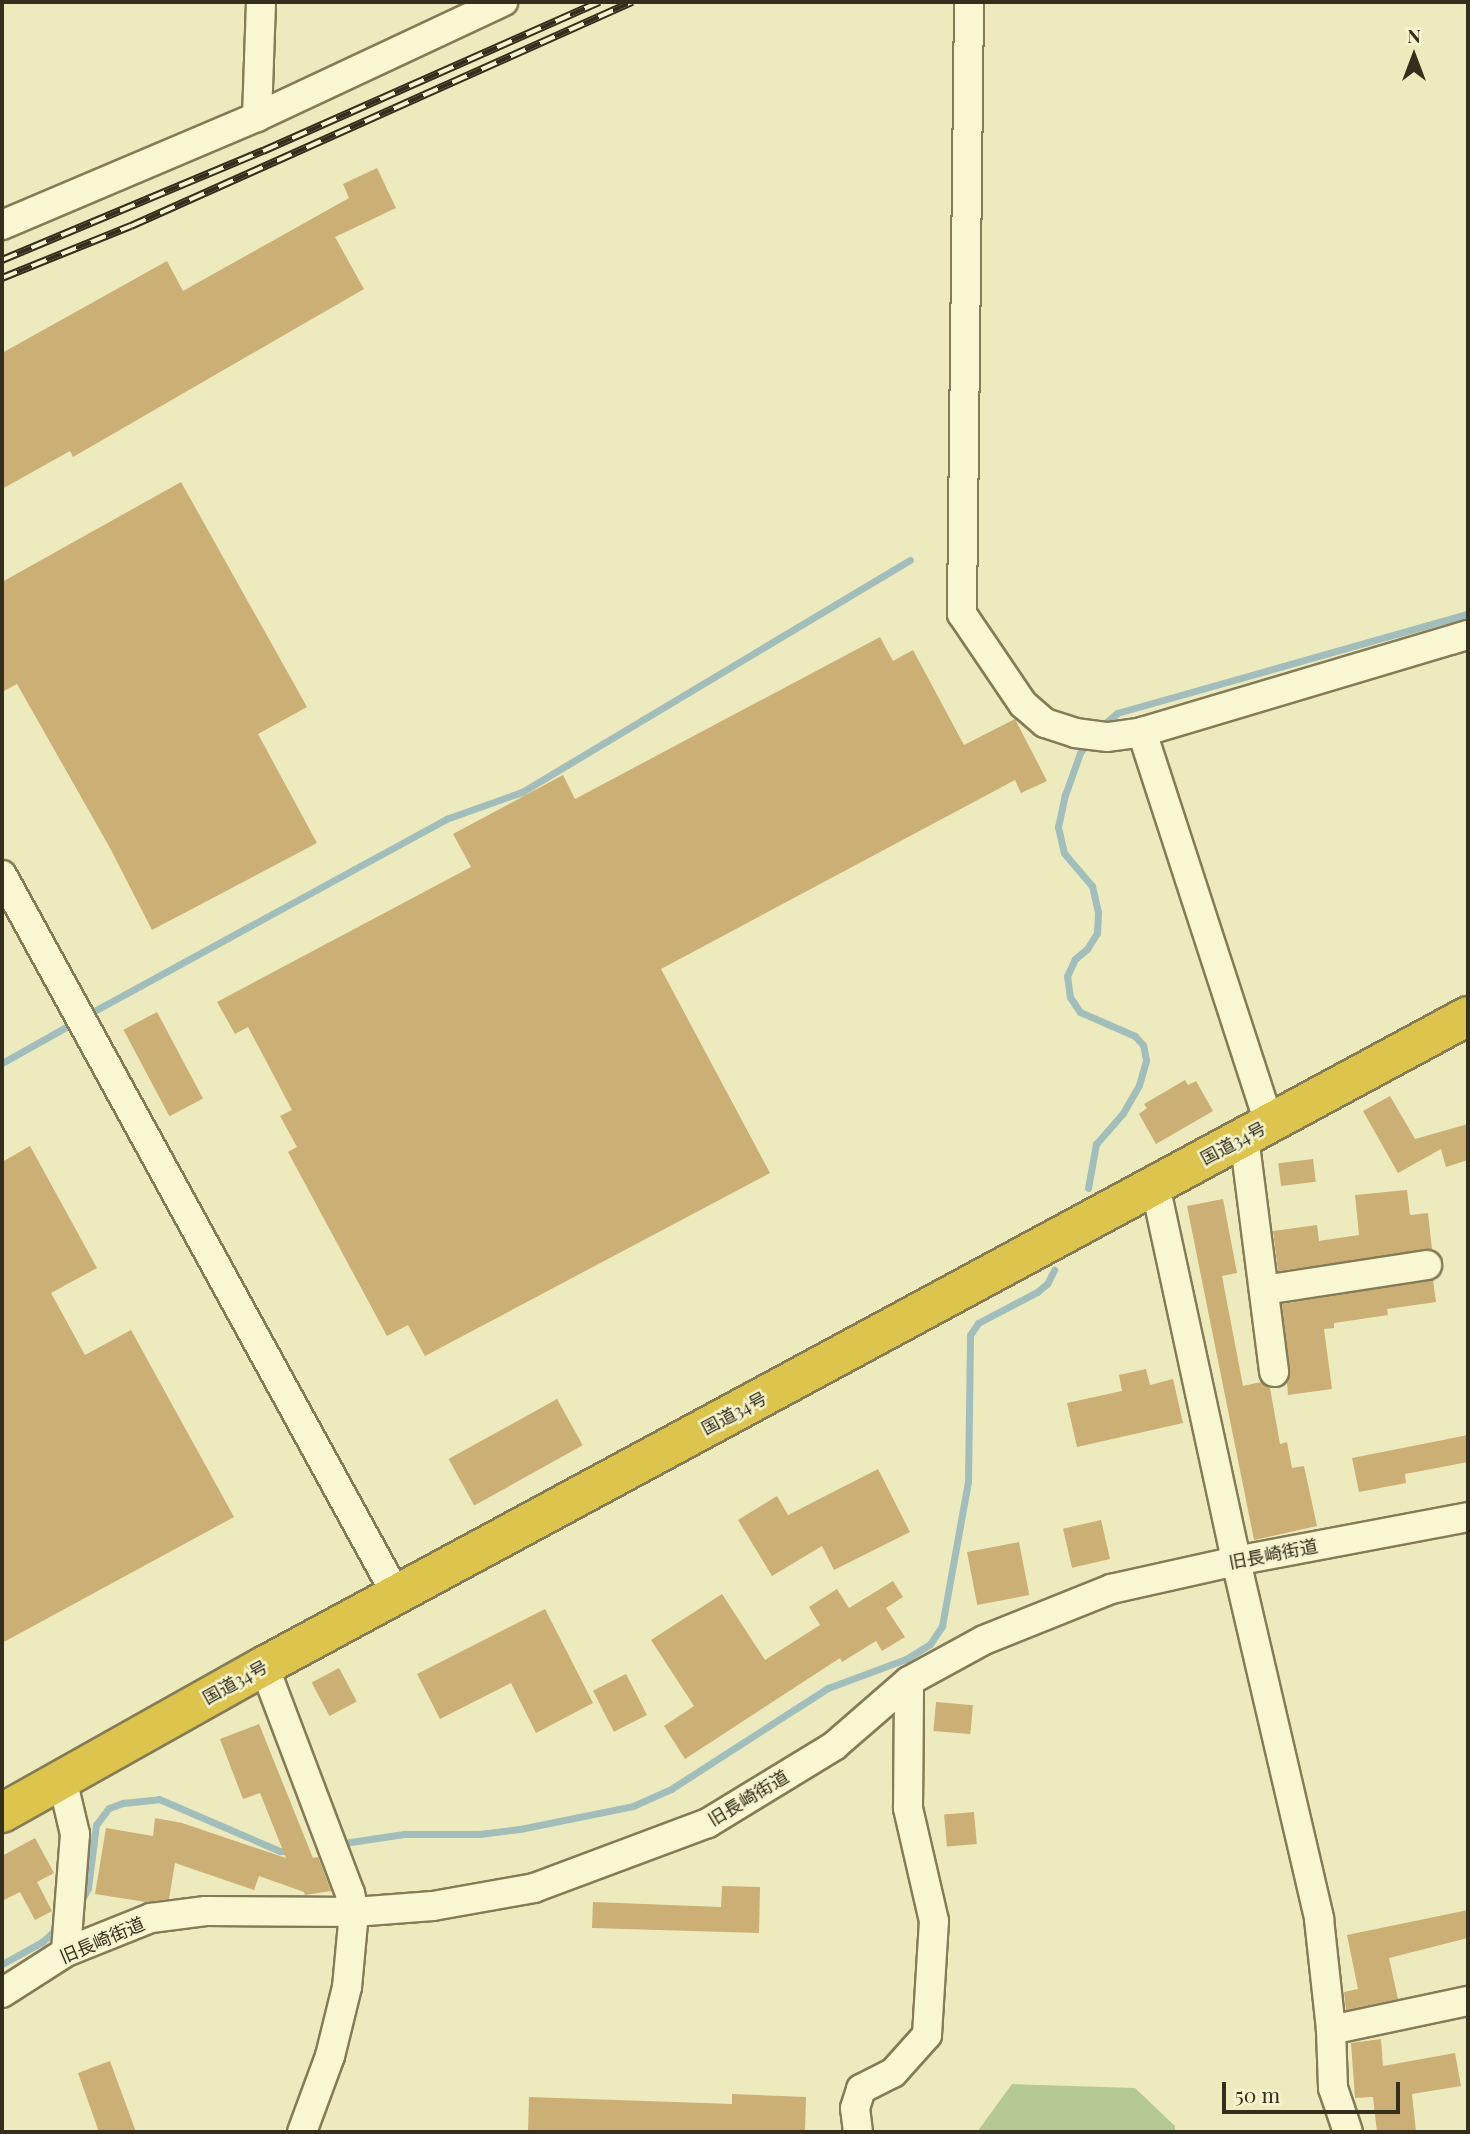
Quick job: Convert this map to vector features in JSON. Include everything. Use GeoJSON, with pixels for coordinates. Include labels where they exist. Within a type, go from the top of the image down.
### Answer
{"type":"FeatureCollection","features":[{"type":"Feature","properties":{"kind":"highway","name":"国道34号"},"geometry":{"type":"LineString","coordinates":[[2,1813],[264,1666],[1468,1016]]}},
{"type":"Feature","properties":{"kind":"street"},"geometry":{"type":"LineString","coordinates":[[257,117],[261,2]]}},
{"type":"Feature","properties":{"kind":"street"},"geometry":{"type":"LineString","coordinates":[[2,225],[257,117],[503,2]]}},
{"type":"Feature","properties":{"kind":"street"},"geometry":{"type":"LineString","coordinates":[[969,2],[962,614],[1023,704],[1045,723],[1076,733],[1108,737],[1142,732],[1468,635]]}},
{"type":"Feature","properties":{"kind":"street"},"geometry":{"type":"LineString","coordinates":[[1142,732],[1257,1130],[1264,1290],[1274,1372]]}},
{"type":"Feature","properties":{"kind":"street"},"geometry":{"type":"LineString","coordinates":[[2,875],[397,1596]]}},
{"type":"Feature","properties":{"kind":"street"},"geometry":{"type":"LineString","coordinates":[[1156,1185],[1236,1561],[1319,1919],[1331,2030],[1333,2088],[1348,2132]]}},
{"type":"Feature","properties":{"kind":"street"},"geometry":{"type":"LineString","coordinates":[[1264,1290],[1427,1265]]}},
{"type":"Feature","properties":{"kind":"street","name":"旧長崎街道"},"geometry":{"type":"LineString","coordinates":[[2,1993],[66,1952],[151,1918],[206,1911],[354,1912],[433,1906],[534,1888],[708,1824],[834,1746],[909,1681],[984,1640],[1111,1589],[1236,1561],[1468,1517]]}},
{"type":"Feature","properties":{"kind":"street"},"geometry":{"type":"LineString","coordinates":[[264,1666],[331,1842],[354,1912],[344,1999],[330,2056],[302,2132]]}},
{"type":"Feature","properties":{"kind":"street"},"geometry":{"type":"LineString","coordinates":[[858,2132],[855,2108],[861,2089],[893,2073],[927,2035],[934,1921],[908,1808],[909,1681]]}},
{"type":"Feature","properties":{"kind":"street"},"geometry":{"type":"LineString","coordinates":[[62,1779],[75,1834],[66,1952]]}},
{"type":"Feature","properties":{"kind":"street"},"geometry":{"type":"LineString","coordinates":[[1331,2030],[1468,2001]]}},
{"type":"Feature","properties":{"kind":"green space"},"geometry":{"type":"Polygon","coordinates":[[[1012,2084],[1135,2088],[1175,2126],[1175,2132],[977,2132],[1012,2084]]]}},
{"type":"Feature","properties":{"kind":"building"},"geometry":{"type":"Polygon","coordinates":[[[377,168],[396,208],[335,237],[364,289],[73,457],[70,451],[2,489],[2,353],[167,261],[183,291],[349,198],[343,184],[377,168]]]}},
{"type":"Feature","properties":{"kind":"building"},"geometry":{"type":"Polygon","coordinates":[[[181,482],[307,707],[258,734],[317,843],[152,930],[110,848],[17,684],[2,692],[2,582],[181,482]]]}},
{"type":"Feature","properties":{"kind":"building"},"geometry":{"type":"Polygon","coordinates":[[[880,637],[893,661],[913,650],[964,745],[1015,719],[1047,781],[1021,793],[1015,780],[661,969],[770,1173],[425,1356],[408,1325],[387,1336],[288,1152],[297,1147],[280,1116],[292,1110],[248,1027],[235,1034],[217,1002],[471,867],[453,834],[563,775],[575,799],[880,637]]]}},
{"type":"Feature","properties":{"kind":"building"},"geometry":{"type":"Polygon","coordinates":[[[157,1012],[203,1099],[169,1116],[123,1030],[157,1012]]]}},
{"type":"Feature","properties":{"kind":"building"},"geometry":{"type":"Polygon","coordinates":[[[1185,1080],[1188,1085],[1196,1081],[1213,1111],[1156,1144],[1139,1114],[1147,1108],[1144,1104],[1185,1080]]]}},
{"type":"Feature","properties":{"kind":"building"},"geometry":{"type":"Polygon","coordinates":[[[1390,1096],[1415,1139],[1468,1124],[1468,1160],[1446,1167],[1441,1149],[1398,1173],[1363,1111],[1390,1096]]]}},
{"type":"Feature","properties":{"kind":"building"},"geometry":{"type":"Polygon","coordinates":[[[30,1146],[97,1268],[51,1293],[85,1355],[131,1330],[234,1517],[2,1643],[2,1162],[30,1146]]]}},
{"type":"Feature","properties":{"kind":"building"},"geometry":{"type":"Polygon","coordinates":[[[1313,1159],[1316,1182],[1281,1186],[1278,1163],[1313,1159]]]}},
{"type":"Feature","properties":{"kind":"building"},"geometry":{"type":"Polygon","coordinates":[[[1407,1190],[1410,1215],[1428,1213],[1432,1249],[1278,1271],[1273,1231],[1317,1225],[1319,1241],[1359,1235],[1355,1195],[1407,1190]]]}},
{"type":"Feature","properties":{"kind":"building"},"geometry":{"type":"Polygon","coordinates":[[[1223,1199],[1237,1273],[1222,1276],[1243,1386],[1261,1382],[1270,1388],[1280,1444],[1287,1442],[1292,1468],[1304,1466],[1317,1526],[1254,1540],[1187,1206],[1223,1199]]]}},
{"type":"Feature","properties":{"kind":"building"},"geometry":{"type":"Polygon","coordinates":[[[1433,1280],[1436,1302],[1387,1309],[1388,1315],[1334,1323],[1334,1328],[1324,1329],[1332,1389],[1288,1395],[1290,1370],[1282,1304],[1433,1280]]]}},
{"type":"Feature","properties":{"kind":"building"},"geometry":{"type":"Polygon","coordinates":[[[1146,1369],[1150,1385],[1173,1379],[1183,1423],[1077,1447],[1067,1403],[1122,1391],[1119,1375],[1146,1369]]]}},
{"type":"Feature","properties":{"kind":"building"},"geometry":{"type":"Polygon","coordinates":[[[557,1399],[583,1445],[474,1505],[449,1459],[557,1399]]]}},
{"type":"Feature","properties":{"kind":"building"},"geometry":{"type":"Polygon","coordinates":[[[1468,1435],[1468,1462],[1405,1474],[1406,1483],[1359,1492],[1352,1458],[1468,1435]]]}},
{"type":"Feature","properties":{"kind":"building"},"geometry":{"type":"Polygon","coordinates":[[[878,1469],[910,1532],[834,1570],[822,1546],[772,1576],[738,1520],[777,1496],[788,1515],[878,1469]]]}},
{"type":"Feature","properties":{"kind":"building"},"geometry":{"type":"Polygon","coordinates":[[[1101,1520],[1110,1559],[1072,1568],[1063,1529],[1101,1520]]]}},
{"type":"Feature","properties":{"kind":"building"},"geometry":{"type":"Polygon","coordinates":[[[1019,1542],[1029,1595],[977,1605],[967,1552],[1019,1542]]]}},
{"type":"Feature","properties":{"kind":"building"},"geometry":{"type":"Polygon","coordinates":[[[893,1581],[903,1597],[886,1608],[905,1637],[882,1651],[876,1641],[842,1662],[840,1658],[685,1759],[664,1726],[694,1706],[651,1640],[722,1594],[765,1660],[820,1625],[809,1607],[837,1589],[849,1608],[893,1581]]]}},
{"type":"Feature","properties":{"kind":"building"},"geometry":{"type":"Polygon","coordinates":[[[545,1609],[593,1703],[536,1733],[511,1683],[440,1719],[417,1674],[545,1609]]]}},
{"type":"Feature","properties":{"kind":"building"},"geometry":{"type":"Polygon","coordinates":[[[339,1668],[357,1702],[329,1716],[312,1683],[339,1668]]]}},
{"type":"Feature","properties":{"kind":"building"},"geometry":{"type":"Polygon","coordinates":[[[626,1674],[647,1715],[614,1732],[593,1691],[626,1674]]]}},
{"type":"Feature","properties":{"kind":"building"},"geometry":{"type":"Polygon","coordinates":[[[936,1702],[973,1705],[970,1734],[933,1731],[936,1702]]]}},
{"type":"Feature","properties":{"kind":"building"},"geometry":{"type":"Polygon","coordinates":[[[259,1724],[313,1858],[318,1857],[331,1891],[305,1895],[304,1892],[259,1876],[254,1890],[175,1863],[169,1899],[146,1902],[95,1894],[106,1828],[153,1836],[155,1818],[182,1823],[286,1858],[260,1793],[243,1799],[220,1739],[259,1724]]]}},
{"type":"Feature","properties":{"kind":"building"},"geometry":{"type":"Polygon","coordinates":[[[974,1812],[977,1844],[947,1846],[944,1815],[974,1812]]]}},
{"type":"Feature","properties":{"kind":"building"},"geometry":{"type":"Polygon","coordinates":[[[35,1838],[54,1873],[37,1882],[52,1911],[35,1920],[20,1892],[2,1901],[2,1856],[35,1838]]]}},
{"type":"Feature","properties":{"kind":"building"},"geometry":{"type":"Polygon","coordinates":[[[722,1886],[760,1887],[759,1933],[592,1928],[593,1902],[721,1907],[722,1886]]]}},
{"type":"Feature","properties":{"kind":"building"},"geometry":{"type":"Polygon","coordinates":[[[1468,1910],[1468,1938],[1389,1958],[1398,1999],[1346,2010],[1344,1992],[1358,1989],[1347,1935],[1468,1910]]]}},
{"type":"Feature","properties":{"kind":"building"},"geometry":{"type":"Polygon","coordinates":[[[1381,2039],[1383,2066],[1455,2053],[1461,2086],[1412,2094],[1416,2132],[1377,2132],[1373,2097],[1355,2098],[1351,2043],[1381,2039]]]}},
{"type":"Feature","properties":{"kind":"building"},"geometry":{"type":"Polygon","coordinates":[[[110,2061],[136,2132],[99,2132],[78,2073],[110,2061]]]}},
{"type":"Feature","properties":{"kind":"building"},"geometry":{"type":"Polygon","coordinates":[[[732,2094],[806,2097],[805,2132],[528,2132],[529,2097],[732,2104],[732,2094]]]}},
{"type":"Feature","properties":{"kind":"waterway"},"geometry":{"type":"LineString","coordinates":[[85,1016],[446,819],[522,792],[910,560]]}},
{"type":"Feature","properties":{"kind":"waterway"},"geometry":{"type":"LineString","coordinates":[[1097,730],[1117,713],[1468,614]]}},
{"type":"Feature","properties":{"kind":"waterway"},"geometry":{"type":"LineString","coordinates":[[1088,742],[1080,753],[1065,795],[1058,827],[1064,853],[1092,886],[1098,912],[1097,933],[1087,949],[1075,959],[1067,976],[1070,997],[1080,1012],[1135,1036],[1143,1045],[1146,1060],[1139,1085],[1123,1113],[1096,1144],[1088,1188]]}},
{"type":"Feature","properties":{"kind":"waterway"},"geometry":{"type":"LineString","coordinates":[[2,1063],[75,1022]]}},
{"type":"Feature","properties":{"kind":"waterway"},"geometry":{"type":"LineString","coordinates":[[337,1844],[404,1834],[479,1834],[520,1829],[633,1806],[671,1789],[828,1688],[906,1659],[930,1644],[942,1626],[968,1482],[970,1335],[978,1323],[1037,1292],[1047,1284],[1054,1270]]}},
{"type":"Feature","properties":{"kind":"waterway"},"geometry":{"type":"LineString","coordinates":[[80,1903],[88,1888],[96,1825],[109,1808],[123,1803],[159,1799],[280,1851],[291,1851]]}},
{"type":"Feature","properties":{"kind":"waterway"},"geometry":{"type":"LineString","coordinates":[[2,1964],[42,1942],[61,1925]]}},
{"type":"Feature","properties":{"kind":"railway"},"geometry":{"type":"LineString","coordinates":[[2,260],[263,151],[600,2]]}},
{"type":"Feature","properties":{"kind":"railway"},"geometry":{"type":"LineString","coordinates":[[2,278],[131,226],[632,2]]}}]}
